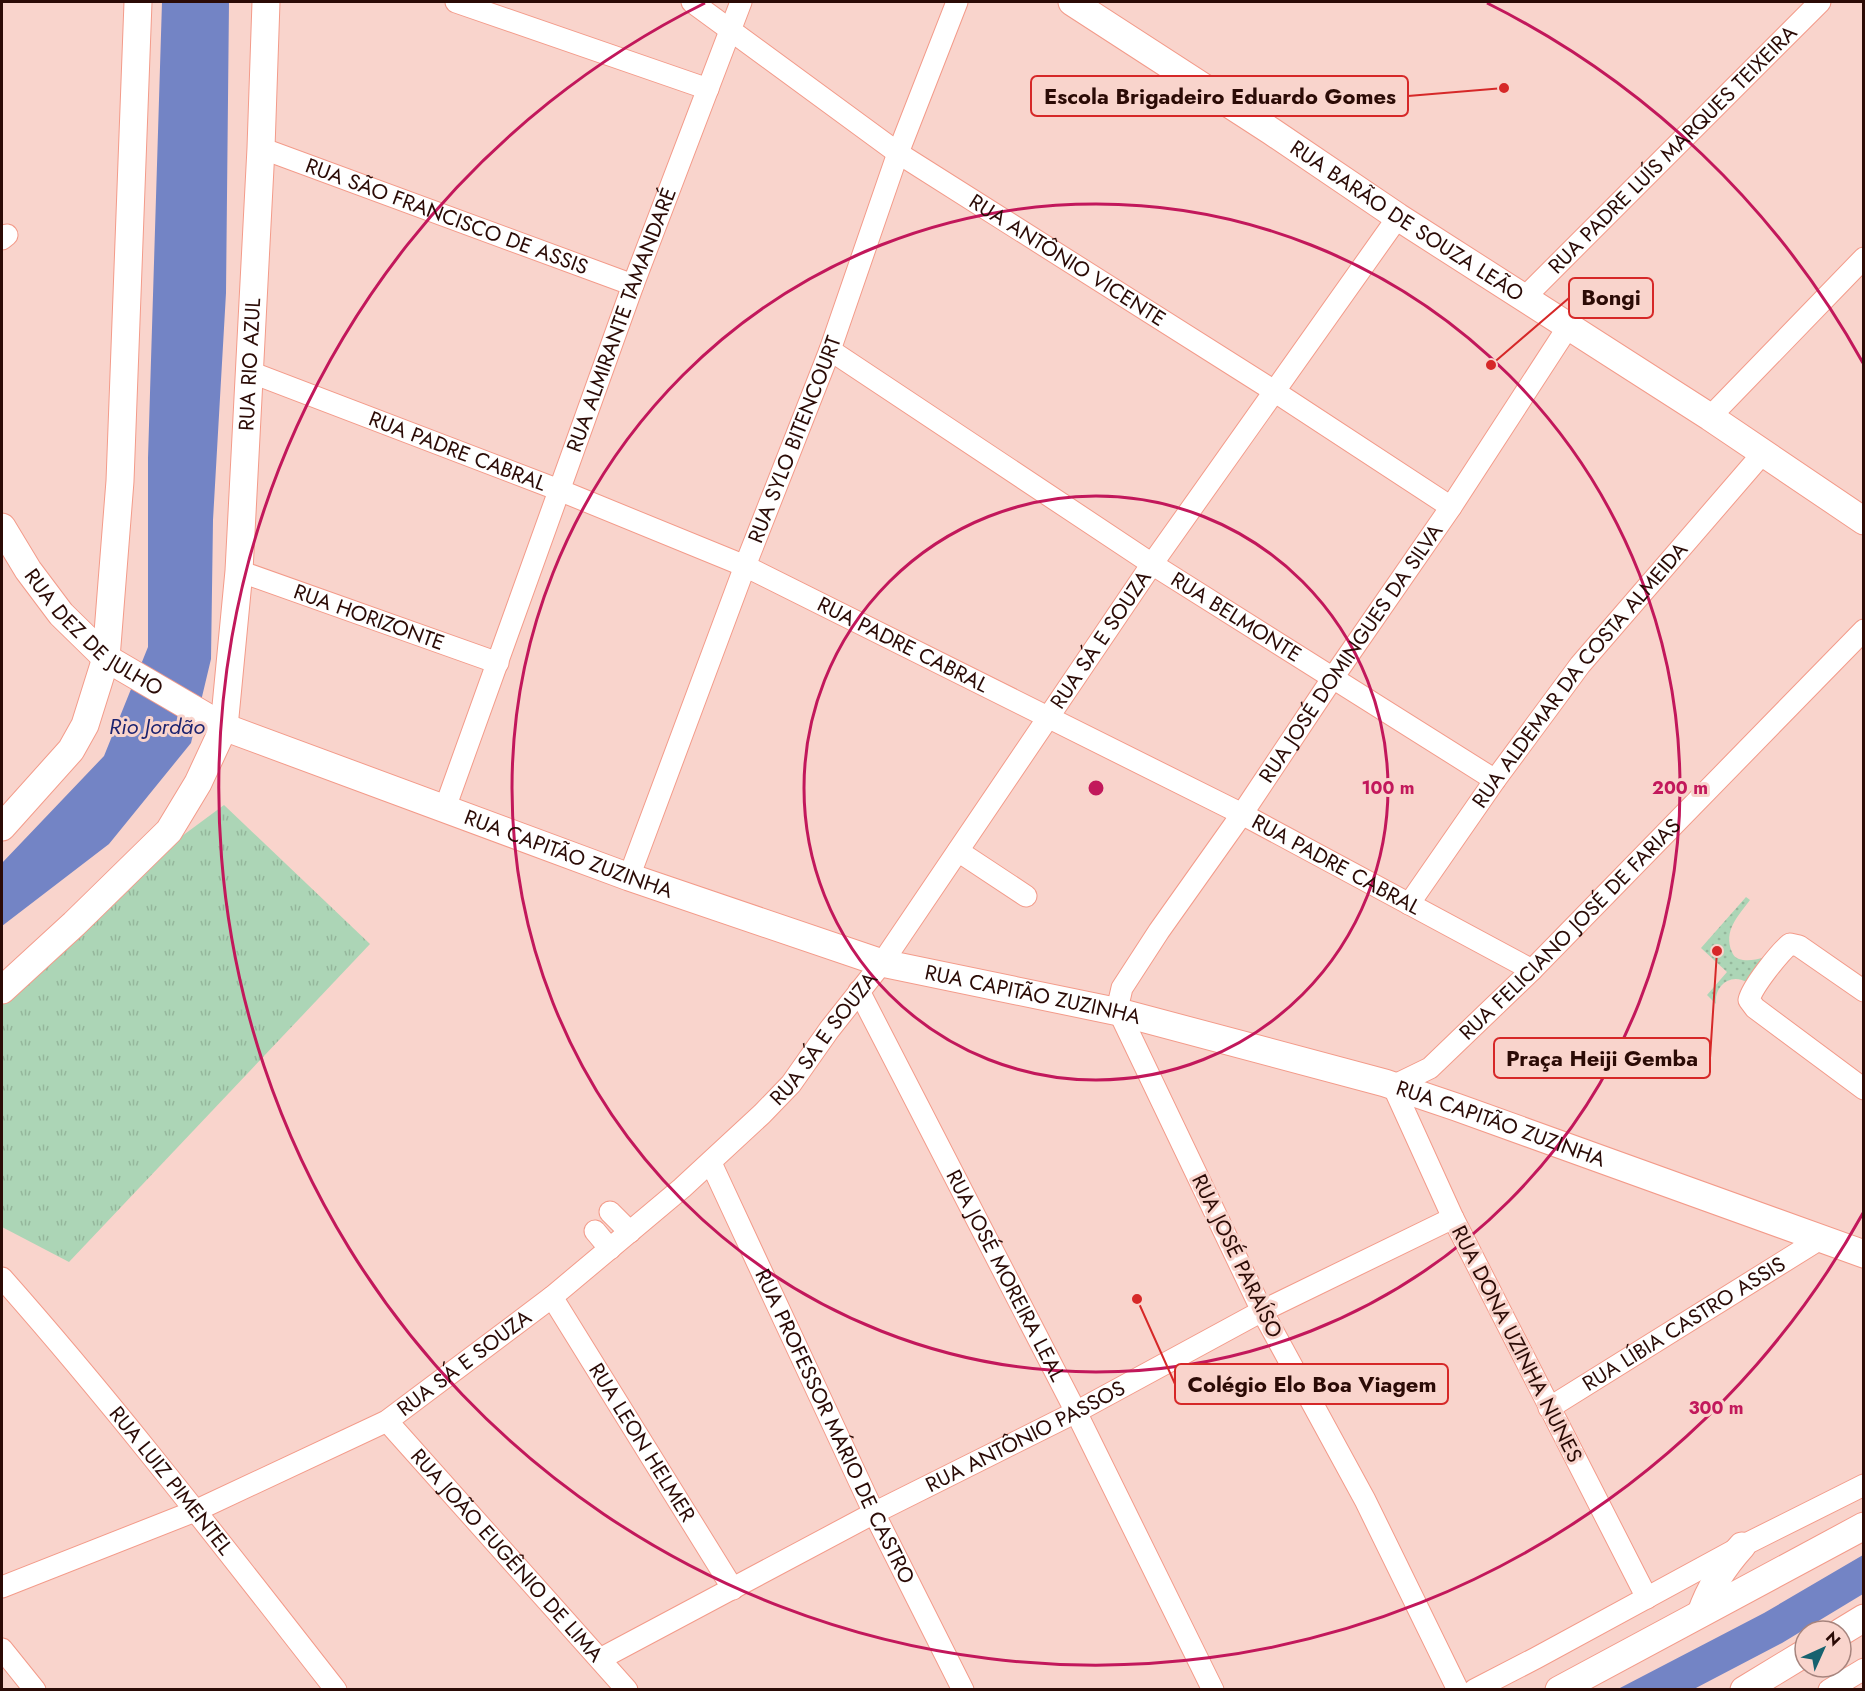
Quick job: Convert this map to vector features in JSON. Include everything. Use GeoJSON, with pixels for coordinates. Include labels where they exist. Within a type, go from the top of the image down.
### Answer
{"type":"FeatureCollection","features":[{"type":"Feature","properties":{"kind":"main road"},"geometry":{"type":"LineString","coordinates":[[2,827],[70,750],[85,726],[114,662],[138,2]]}},
{"type":"Feature","properties":{"kind":"main road","name":"RUA RIO AZUL"},"geometry":{"type":"LineString","coordinates":[[2,990],[74,924],[169,831],[198,783],[215,722],[239,572],[261,148],[266,2]]}},
{"type":"Feature","properties":{"kind":"main road","name":"RUA BARÃO DE SOUZA LEÃO"},"geometry":{"type":"LineString","coordinates":[[1072,2],[1271,131],[1398,217],[1710,417],[1863,521]]}},
{"type":"Feature","properties":{"kind":"main road","name":"RUA DEZ DE JULHO"},"geometry":{"type":"LineString","coordinates":[[2,526],[28,570],[61,614],[114,662],[215,722]]}},
{"type":"Feature","properties":{"kind":"main road","name":"RUA CAPITÃO ZUZINHA"},"geometry":{"type":"LineString","coordinates":[[215,722],[629,877],[882,963],[1119,1012],[1393,1086],[1863,1254]]}},
{"type":"Feature","properties":{"kind":"main road"},"geometry":{"type":"LineString","coordinates":[[1559,1689],[1863,1526]]}},
{"type":"Feature","properties":{"kind":"main road"},"geometry":{"type":"LineString","coordinates":[[1701,1614],[1711,1587],[1727,1562],[1742,1546]]}},
{"type":"Feature","properties":{"kind":"main road"},"geometry":{"type":"LineString","coordinates":[[1744,1689],[1793,1660]]}},
{"type":"Feature","properties":{"kind":"street"},"geometry":{"type":"LineString","coordinates":[[456,2],[708,89]]}},
{"type":"Feature","properties":{"kind":"street","name":"RUA ANTÔNIO VICENTE"},"geometry":{"type":"LineString","coordinates":[[692,2],[898,153],[1274,391],[1451,507]]}},
{"type":"Feature","properties":{"kind":"street","name":"RUA ALMIRANTE TAMANDARÉ"},"geometry":{"type":"LineString","coordinates":[[445,808],[633,285],[741,2]]}},
{"type":"Feature","properties":{"kind":"street","name":"RUA SYLO BITENCOURT"},"geometry":{"type":"LineString","coordinates":[[629,877],[744,566],[830,350],[898,153],[957,2]]}},
{"type":"Feature","properties":{"kind":"street","name":"RUA PADRE LUÍS MARQUES TEIXEIRA"},"geometry":{"type":"LineString","coordinates":[[1524,298],[1820,2]]}},
{"type":"Feature","properties":{"kind":"street","name":"RUA SÃO FRANCISCO DE ASSIS"},"geometry":{"type":"LineString","coordinates":[[261,148],[633,285]]}},
{"type":"Feature","properties":{"kind":"street","name":"RUA SÁ E SOUZA"},"geometry":{"type":"LineString","coordinates":[[2,1587],[195,1511],[387,1421],[552,1297],[711,1163],[762,1114],[791,1084],[882,963],[1152,564],[1398,217]]}},
{"type":"Feature","properties":{"kind":"street"},"geometry":{"type":"LineString","coordinates":[[1710,417],[1863,258]]}},
{"type":"Feature","properties":{"kind":"street","name":"RUA JOSÉ DOMINGUES DA SILVA"},"geometry":{"type":"LineString","coordinates":[[1119,1012],[1122,988],[1159,931],[1242,814],[1451,507],[1568,327]]}},
{"type":"Feature","properties":{"kind":"street","name":"RUA BELMONTE"},"geometry":{"type":"LineString","coordinates":[[830,350],[1152,564],[1495,780]]}},
{"type":"Feature","properties":{"kind":"street","name":"RUA PADRE CABRAL"},"geometry":{"type":"LineString","coordinates":[[250,372],[559,490],[744,566],[1242,814],[1532,970]]}},
{"type":"Feature","properties":{"kind":"street","name":"RUA ALDEMAR DA COSTA ALMEIDA"},"geometry":{"type":"LineString","coordinates":[[1409,904],[1495,780],[1580,665],[1763,453]]}},
{"type":"Feature","properties":{"kind":"street","name":"RUA HORIZONTE"},"geometry":{"type":"LineString","coordinates":[[239,572],[498,663]]}},
{"type":"Feature","properties":{"kind":"street","name":"RUA FELICIANO JOSÉ DE FARIAS"},"geometry":{"type":"LineString","coordinates":[[1393,1086],[1430,1068],[1532,970],[1863,630]]}},
{"type":"Feature","properties":{"kind":"street"},"geometry":{"type":"LineString","coordinates":[[958,850],[1026,896]]}},
{"type":"Feature","properties":{"kind":"street"},"geometry":{"type":"LineString","coordinates":[[1863,991],[1794,944],[1787,946],[1750,996],[1750,1004],[1863,1089]]}},
{"type":"Feature","properties":{"kind":"street","name":"RUA JOSÉ MOREIRA LEAL"},"geometry":{"type":"LineString","coordinates":[[859,991],[1076,1412],[1213,1689]]}},
{"type":"Feature","properties":{"kind":"street","name":"RUA JOSÉ PARAÍSO"},"geometry":{"type":"LineString","coordinates":[[1119,1012],[1262,1311],[1365,1500],[1458,1689]]}},
{"type":"Feature","properties":{"kind":"street","name":"RUA DONA UZINHA NUNES"},"geometry":{"type":"LineString","coordinates":[[1393,1086],[1453,1218],[1647,1598]]}},
{"type":"Feature","properties":{"kind":"street","name":"RUA PROFESSOR MÁRIO DE CASTRO"},"geometry":{"type":"LineString","coordinates":[[711,1163],[874,1513],[963,1689]]}},
{"type":"Feature","properties":{"kind":"street"},"geometry":{"type":"LineString","coordinates":[[610,1212],[630,1232]]}},
{"type":"Feature","properties":{"kind":"street","name":"RUA ANTÔNIO PASSOS"},"geometry":{"type":"LineString","coordinates":[[600,1659],[874,1513],[1076,1412],[1262,1311],[1453,1218]]}},
{"type":"Feature","properties":{"kind":"street"},"geometry":{"type":"LineString","coordinates":[[595,1232],[610,1249]]}},
{"type":"Feature","properties":{"kind":"street","name":"RUA LÍBIA CASTRO ASSIS"},"geometry":{"type":"LineString","coordinates":[[1549,1408],[1820,1239]]}},
{"type":"Feature","properties":{"kind":"street","name":"RUA LUIZ PIMENTEL"},"geometry":{"type":"LineString","coordinates":[[2,1278],[195,1511],[336,1689]]}},
{"type":"Feature","properties":{"kind":"street","name":"RUA LEON HELMER"},"geometry":{"type":"LineString","coordinates":[[552,1297],[733,1589]]}},
{"type":"Feature","properties":{"kind":"street","name":"RUA JOÃO EUGÊNIO DE LIMA"},"geometry":{"type":"LineString","coordinates":[[387,1421],[627,1689]]}},
{"type":"Feature","properties":{"kind":"street"},"geometry":{"type":"LineString","coordinates":[[1474,1689],[1742,1546],[1863,1485]]}},
{"type":"Feature","properties":{"kind":"street"},"geometry":{"type":"LineString","coordinates":[[2,1649],[35,1689]]}},
{"type":"Feature","properties":{"kind":"street"},"geometry":{"type":"LineString","coordinates":[[1829,1689],[1863,1669]]}},
{"type":"Feature","properties":{"kind":"green space"},"geometry":{"type":"Polygon","coordinates":[[[224,805],[370,944],[69,1262],[2,1227],[2,975],[28,950],[224,805]]]}},
{"type":"Feature","properties":{"kind":"green space"},"geometry":{"type":"Polygon","coordinates":[[[1746,897],[1750,900],[1733,924],[1729,937],[1733,954],[1737,958],[1748,960],[1780,952],[1748,983],[1736,979],[1725,983],[1718,992],[1716,1004],[1707,995],[1727,972],[1701,948],[1746,897]]]}},
{"type":"Feature","properties":{"kind":"water","name":"Rio Jordão"},"geometry":{"type":"Polygon","coordinates":[[[162,2],[229,2],[226,293],[213,520],[211,659],[191,743],[109,844],[2,926],[2,863],[104,756],[148,647],[148,458],[162,2]]]}},
{"type":"Feature","properties":{"kind":"water"},"geometry":{"type":"Polygon","coordinates":[[[1863,1555],[1863,1594],[1822,1619],[1793,1619],[1793,1636],[1782,1643],[1694,1689],[1618,1689],[1764,1613],[1863,1555]]]}},
{"type":"Feature","properties":{"kind":"place","name":"Escola Brigadeiro Eduardo Gomes"},"geometry":{"type":"Point","coordinates":[1504,88]}},
{"type":"Feature","properties":{"kind":"place","name":"Bongi"},"geometry":{"type":"Point","coordinates":[1491,365]}},
{"type":"Feature","properties":{"kind":"place","name":"Praça Heiji Gemba"},"geometry":{"type":"Point","coordinates":[1717,951]}},
{"type":"Feature","properties":{"kind":"place","name":"Colégio Elo Boa Viagem"},"geometry":{"type":"Point","coordinates":[1137,1299]}}]}
